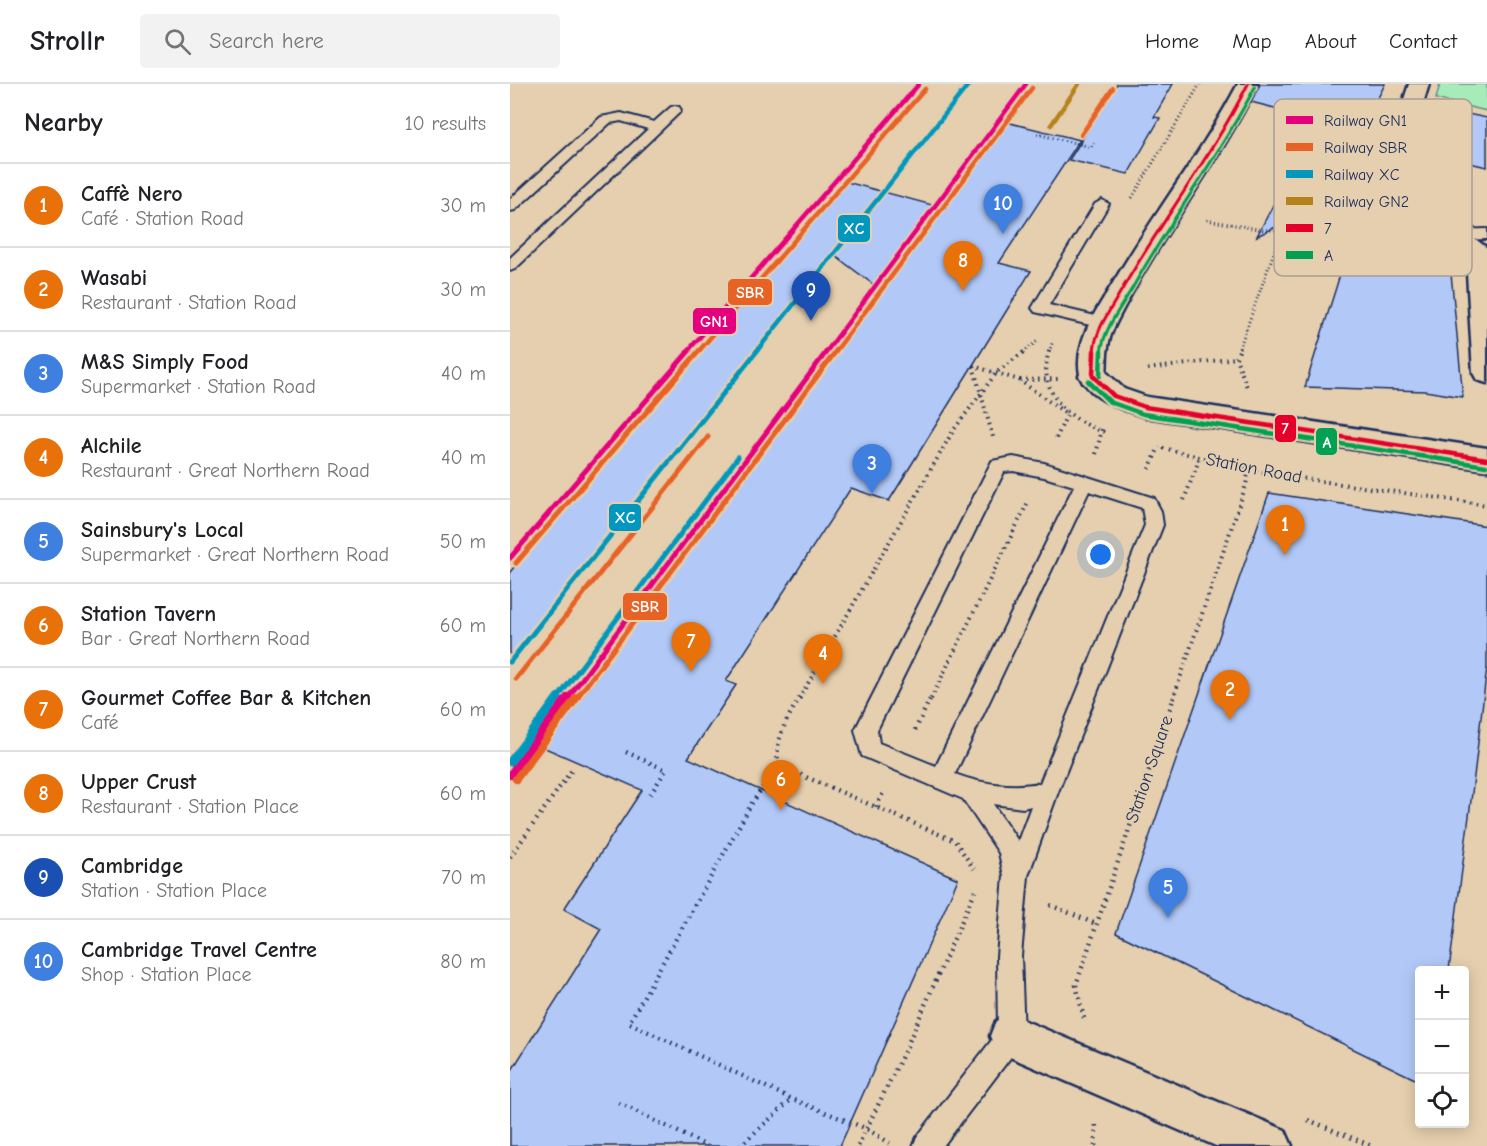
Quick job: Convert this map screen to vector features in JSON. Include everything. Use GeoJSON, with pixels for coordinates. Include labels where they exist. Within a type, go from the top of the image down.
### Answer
{"type":"FeatureCollection","features":[{"type":"Feature","properties":{"kind":"street"},"geometry":{"type":"LineString","coordinates":[[1248,84],[1230,121],[1148,245],[1102,323],[1094,348],[1093,376],[1114,396],[1145,407],[1487,459]]}},
{"type":"Feature","properties":{"kind":"street"},"geometry":{"type":"LineString","coordinates":[[1414,99],[1419,84]]}},
{"type":"Feature","properties":{"kind":"street"},"geometry":{"type":"LineString","coordinates":[[1472,248],[1478,253],[1487,373]]}},
{"type":"Feature","properties":{"kind":"street"},"geometry":{"type":"LineString","coordinates":[[1011,1036],[1269,1146]]}},
{"type":"Feature","properties":{"kind":"lane"},"geometry":{"type":"LineString","coordinates":[[510,266],[675,110]]}},
{"type":"Feature","properties":{"kind":"lane"},"geometry":{"type":"LineString","coordinates":[[510,207],[606,120],[621,117],[657,127]]}},
{"type":"Feature","properties":{"kind":"lane"},"geometry":{"type":"LineString","coordinates":[[1102,204],[1040,308],[1102,323]]}},
{"type":"Feature","properties":{"kind":"lane"},"geometry":{"type":"LineString","coordinates":[[1472,236],[1487,234]]}},
{"type":"Feature","properties":{"kind":"lane"},"geometry":{"type":"LineString","coordinates":[[926,1146],[1011,1036],[1006,994],[1007,950],[1016,876],[1047,792],[1154,525],[1148,503],[1044,470],[1013,464],[998,466],[866,730],[870,749],[898,763],[971,791],[1023,797],[1047,792]]}},
{"type":"Feature","properties":{"kind":"lane"},"geometry":{"type":"LineString","coordinates":[[941,780],[1085,482]]}},
{"type":"Feature","properties":{"kind":"lane"},"geometry":{"type":"LineString","coordinates":[[971,791],[1009,848],[1016,876]]}},
{"type":"Feature","properties":{"kind":"path"},"geometry":{"type":"LineString","coordinates":[[1037,134],[1091,147],[1094,143]]}},
{"type":"Feature","properties":{"kind":"path"},"geometry":{"type":"LineString","coordinates":[[1129,202],[1263,230],[1274,230]]}},
{"type":"Feature","properties":{"kind":"path"},"geometry":{"type":"LineString","coordinates":[[1244,423],[1251,401],[1236,358],[1274,252]]}},
{"type":"Feature","properties":{"kind":"path"},"geometry":{"type":"LineString","coordinates":[[982,392],[996,372],[1040,339]]}},
{"type":"Feature","properties":{"kind":"path"},"geometry":{"type":"LineString","coordinates":[[998,466],[998,455],[973,366],[1019,380],[1081,423],[1112,435]]}},
{"type":"Feature","properties":{"kind":"path"},"geometry":{"type":"LineString","coordinates":[[1085,482],[1097,453],[1102,432],[1102,417],[1093,376]]}},
{"type":"Feature","properties":{"kind":"path"},"geometry":{"type":"LineString","coordinates":[[1046,380],[1067,414]]}},
{"type":"Feature","properties":{"kind":"path"},"geometry":{"type":"LineString","coordinates":[[876,807],[1044,470],[1067,414]]}},
{"type":"Feature","properties":{"kind":"path","name":"Station Road"},"geometry":{"type":"LineString","coordinates":[[1150,445],[1249,468],[1487,506]]}},
{"type":"Feature","properties":{"kind":"path","name":"Station Square"},"geometry":{"type":"LineString","coordinates":[[1097,1073],[1076,985],[1242,496],[1249,468]]}},
{"type":"Feature","properties":{"kind":"path"},"geometry":{"type":"LineString","coordinates":[[626,752],[666,770],[650,795]]}},
{"type":"Feature","properties":{"kind":"path"},"geometry":{"type":"LineString","coordinates":[[778,765],[752,803],[629,1023],[792,1099],[865,1128],[896,1146]]}},
{"type":"Feature","properties":{"kind":"path"},"geometry":{"type":"LineString","coordinates":[[510,857],[574,767]]}},
{"type":"Feature","properties":{"kind":"path"},"geometry":{"type":"LineString","coordinates":[[858,1146],[930,993]]}},
{"type":"Feature","properties":{"kind":"path"},"geometry":{"type":"LineString","coordinates":[[740,1146],[792,1099]]}},
{"type":"Feature","properties":{"kind":"path"},"geometry":{"type":"LineString","coordinates":[[619,1102],[707,1146]]}},
{"type":"Feature","properties":{"kind":"green space"},"geometry":{"type":"Polygon","coordinates":[[[1440,84],[1487,84],[1487,111],[1472,107],[1472,99],[1436,99],[1440,84]]]}},
{"type":"Feature","properties":{"kind":"building"},"geometry":{"type":"Polygon","coordinates":[[[1117,84],[1173,84],[1154,117],[1160,118],[1128,174],[1069,160],[1117,84]]]}},
{"type":"Feature","properties":{"kind":"building"},"geometry":{"type":"Polygon","coordinates":[[[1260,84],[1385,84],[1377,99],[1274,99],[1274,108],[1251,102],[1260,84]]]}},
{"type":"Feature","properties":{"kind":"building"},"geometry":{"type":"Polygon","coordinates":[[[1472,115],[1487,118],[1487,167],[1472,164],[1472,115]]]}},
{"type":"Feature","properties":{"kind":"building"},"geometry":{"type":"Polygon","coordinates":[[[1006,122],[1080,140],[999,263],[1031,271],[889,501],[851,488],[726,681],[736,685],[688,758],[958,879],[840,1146],[510,1146],[510,1073],[601,929],[564,909],[642,790],[545,748],[882,291],[834,255],[510,659],[510,572],[843,181],[943,208],[1006,122]]]}},
{"type":"Feature","properties":{"kind":"building"},"geometry":{"type":"Polygon","coordinates":[[[1274,203],[1274,228],[1257,236],[1274,203]]]}},
{"type":"Feature","properties":{"kind":"building"},"geometry":{"type":"Polygon","coordinates":[[[1340,276],[1451,276],[1463,397],[1425,391],[1305,387],[1340,276]]]}},
{"type":"Feature","properties":{"kind":"building"},"geometry":{"type":"Polygon","coordinates":[[[1269,493],[1487,526],[1487,667],[1450,966],[1415,966],[1415,1079],[1116,933],[1269,493]]]}},
{"type":"Feature","properties":{"kind":"rail line","name":"GN1"},"geometry":{"type":"LineString","coordinates":[[510,558],[919,84]]}},
{"type":"Feature","properties":{"kind":"rail line","name":"XC"},"geometry":{"type":"LineString","coordinates":[[510,662],[969,84]]}},
{"type":"Feature","properties":{"kind":"rail line","name":"GN1"},"geometry":{"type":"LineString","coordinates":[[510,775],[1026,84]]}},
{"type":"Feature","properties":{"kind":"rail line","name":"GN2"},"geometry":{"type":"LineString","coordinates":[[1051,125],[1079,84]]}},
{"type":"Feature","properties":{"kind":"rail line","name":"SBR"},"geometry":{"type":"LineString","coordinates":[[516,779],[1032,88]]}},
{"type":"Feature","properties":{"kind":"rail line","name":"SBR"},"geometry":{"type":"LineString","coordinates":[[1081,135],[1113,88]]}},
{"type":"Feature","properties":{"kind":"rail line","name":"SBR"},"geometry":{"type":"LineString","coordinates":[[516,563],[925,89]]}},
{"type":"Feature","properties":{"kind":"rail line","name":"SBR"},"geometry":{"type":"LineString","coordinates":[[516,679],[708,437]]}},
{"type":"Feature","properties":{"kind":"rail line","name":"XC"},"geometry":{"type":"LineString","coordinates":[[510,762],[738,457]]}},
{"type":"Feature","properties":{"kind":"transit line","name":"7"},"geometry":{"type":"LineString","coordinates":[[1093,376],[1094,348],[1103,323],[1148,245],[1226,127],[1248,84]]}},
{"type":"Feature","properties":{"kind":"transit line","name":"A"},"geometry":{"type":"LineString","coordinates":[[1100,376],[1101,349],[1110,326],[1154,249],[1232,131],[1255,87]]}},
{"type":"Feature","properties":{"kind":"transit line","name":"7"},"geometry":{"type":"LineString","coordinates":[[1093,376],[1114,396],[1145,407],[1487,459]]}},
{"type":"Feature","properties":{"kind":"transit line","name":"A"},"geometry":{"type":"LineString","coordinates":[[1088,381],[1110,402],[1143,414],[1486,466]]}},
{"type":"Feature","properties":{"kind":"place","name":"Cambridge Travel Centre"},"geometry":{"type":"Point","coordinates":[1003,234]}},
{"type":"Feature","properties":{"kind":"place","name":"Upper Crust"},"geometry":{"type":"Point","coordinates":[963,291]}},
{"type":"Feature","properties":{"kind":"place","name":"Cambridge"},"geometry":{"type":"Point","coordinates":[811,321]}},
{"type":"Feature","properties":{"kind":"place","name":"M&S Simply Food"},"geometry":{"type":"Point","coordinates":[872,494]}},
{"type":"Feature","properties":{"kind":"place","name":"Caffè Nero"},"geometry":{"type":"Point","coordinates":[1285,555]}},
{"type":"Feature","properties":{"kind":"place","name":"Gourmet Coffee Bar & Kitchen"},"geometry":{"type":"Point","coordinates":[691,672]}},
{"type":"Feature","properties":{"kind":"place","name":"Alchile"},"geometry":{"type":"Point","coordinates":[823,684]}},
{"type":"Feature","properties":{"kind":"place","name":"Wasabi"},"geometry":{"type":"Point","coordinates":[1230,720]}},
{"type":"Feature","properties":{"kind":"place","name":"Station Tavern"},"geometry":{"type":"Point","coordinates":[781,810]}},
{"type":"Feature","properties":{"kind":"place","name":"Sainsbury's Local"},"geometry":{"type":"Point","coordinates":[1168,918]}}]}
